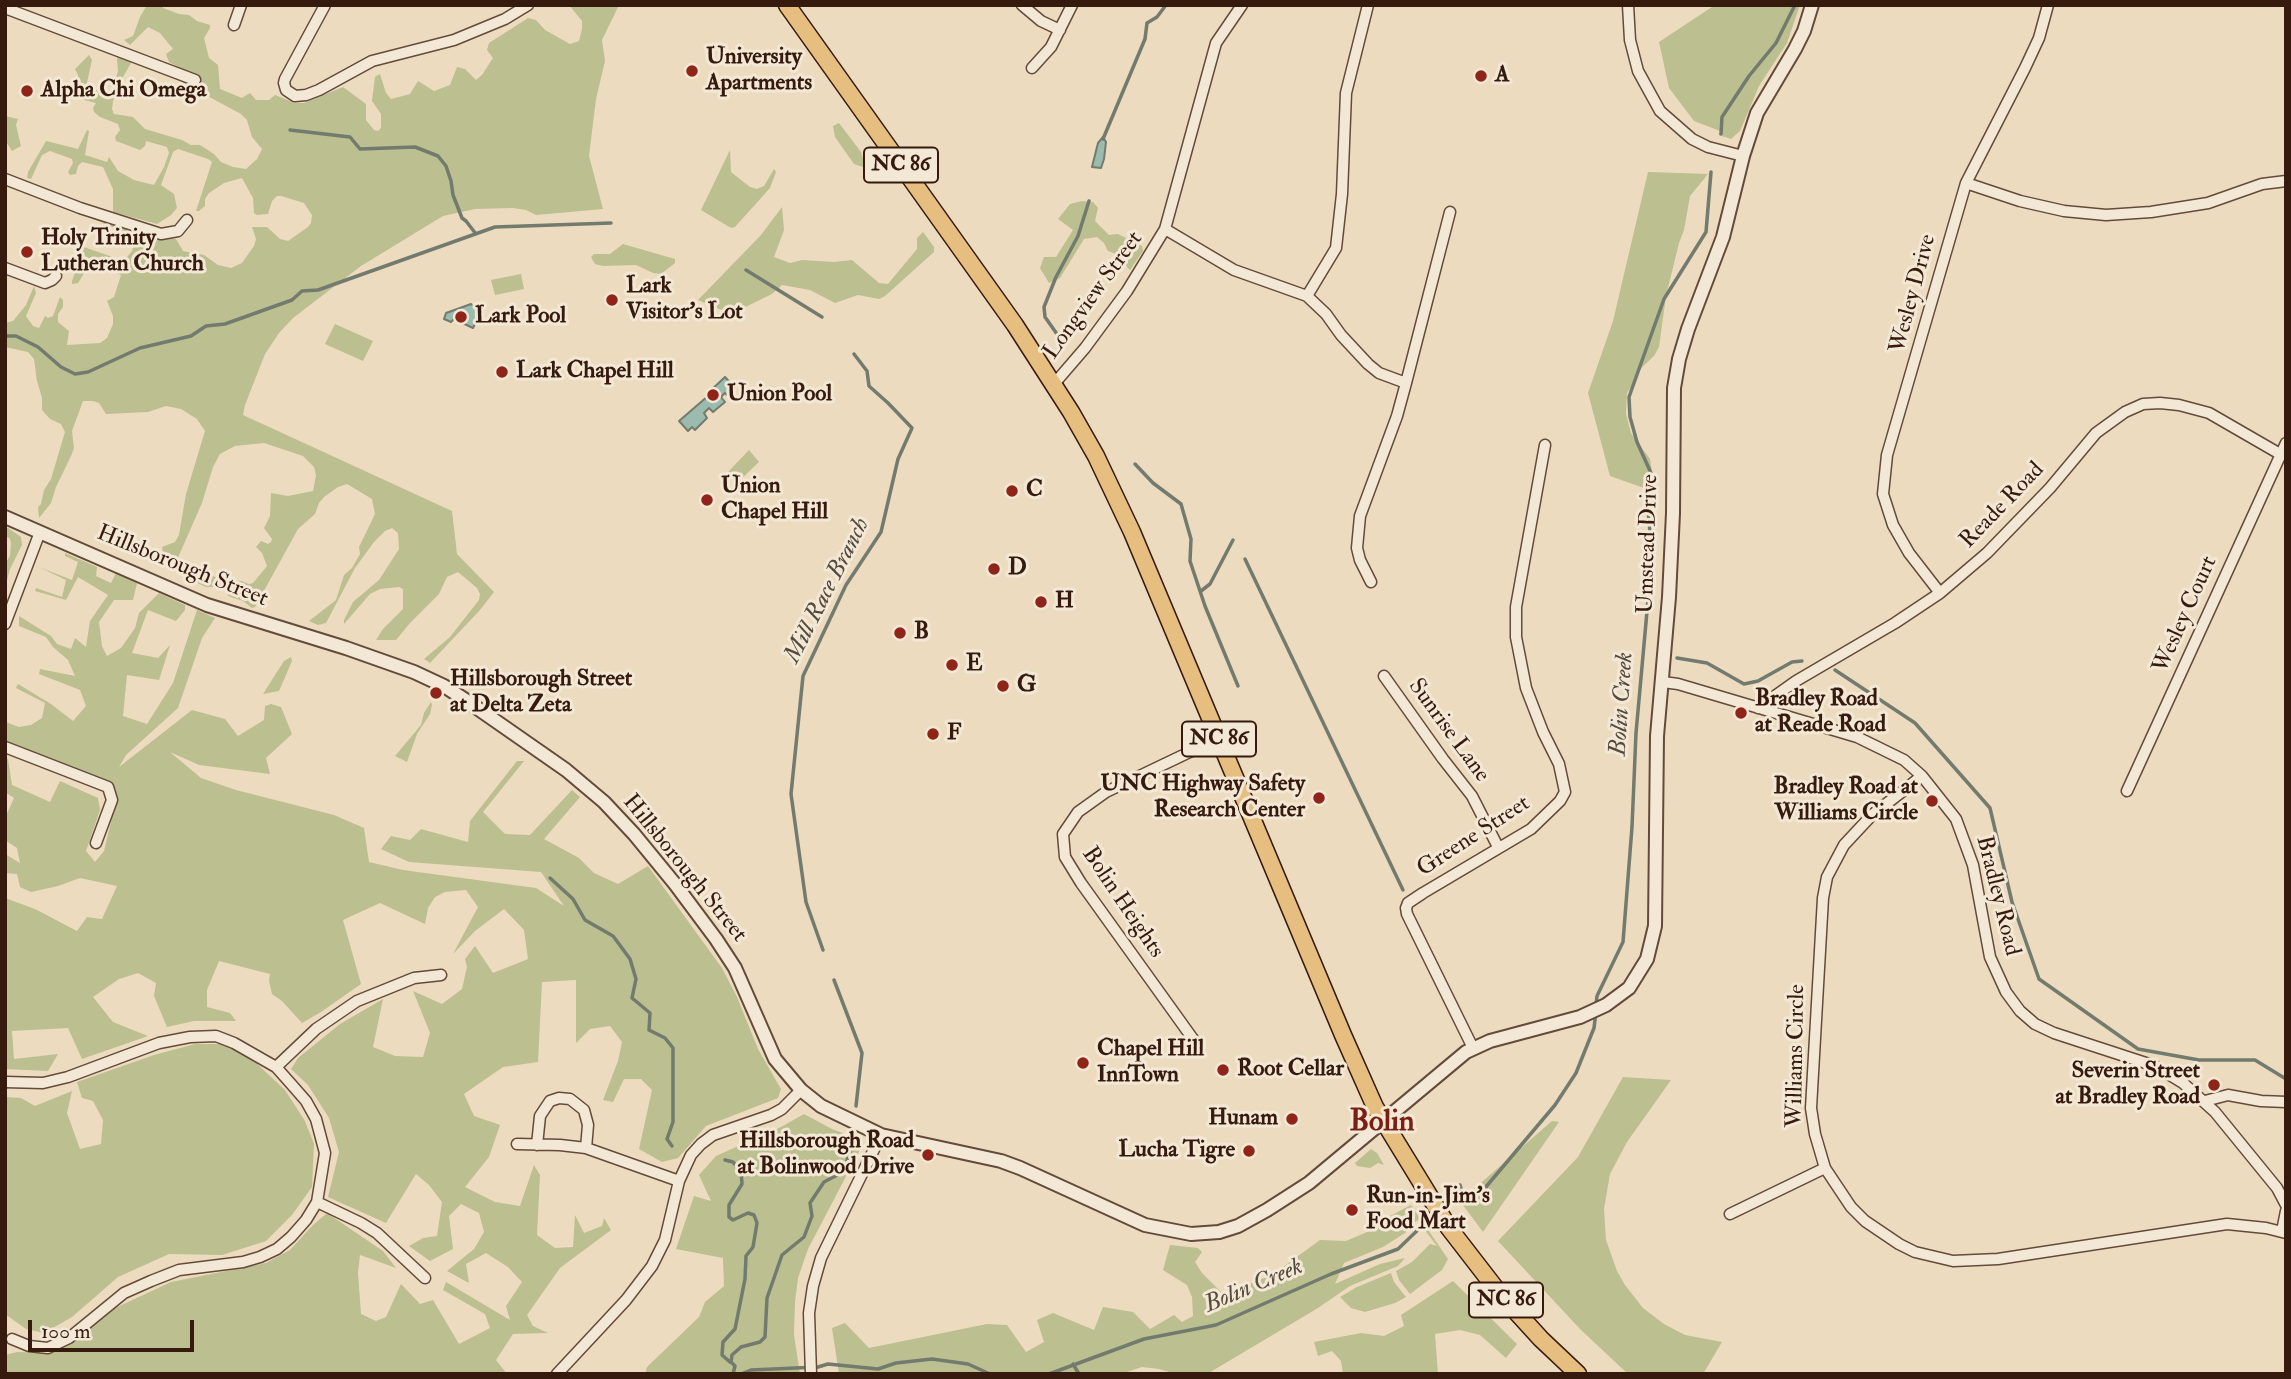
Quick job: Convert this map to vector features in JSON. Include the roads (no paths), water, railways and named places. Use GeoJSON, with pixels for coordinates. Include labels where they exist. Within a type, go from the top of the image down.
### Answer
{"type":"FeatureCollection","features":[{"type":"Feature","properties":{"kind":"main road","name":"NC 86"},"geometry":{"type":"LineString","coordinates":[[787,5],[940,218],[1054,384],[1096,456],[1132,532],[1343,1035],[1383,1121],[1424,1190],[1469,1254],[1500,1294],[1578,1374]]}},
{"type":"Feature","properties":{"kind":"street"},"geometry":{"type":"LineString","coordinates":[[234,25],[241,5]]}},
{"type":"Feature","properties":{"kind":"street"},"geometry":{"type":"LineString","coordinates":[[325,5],[285,79],[286,90],[295,96],[306,96],[372,61],[463,36],[505,19],[528,5]]}},
{"type":"Feature","properties":{"kind":"street"},"geometry":{"type":"LineString","coordinates":[[1022,5],[1041,21],[1060,30]]}},
{"type":"Feature","properties":{"kind":"street"},"geometry":{"type":"LineString","coordinates":[[1032,68],[1051,47],[1072,5]]}},
{"type":"Feature","properties":{"kind":"street","name":"Longview Street"},"geometry":{"type":"LineString","coordinates":[[1054,384],[1085,348],[1127,291],[1165,229],[1216,43],[1242,5]]}},
{"type":"Feature","properties":{"kind":"street"},"geometry":{"type":"LineString","coordinates":[[1307,296],[1336,248],[1342,194],[1346,93],[1368,5]]}},
{"type":"Feature","properties":{"kind":"street"},"geometry":{"type":"LineString","coordinates":[[1628,5],[1630,40],[1638,71],[1660,111],[1692,139],[1708,147],[1743,156]]}},
{"type":"Feature","properties":{"kind":"street","name":"Umstead Drive"},"geometry":{"type":"LineString","coordinates":[[1383,1121],[1451,1063],[1473,1048],[1580,1017],[1618,998],[1634,981],[1647,959],[1656,926],[1657,736],[1663,682],[1673,513],[1674,388],[1679,359],[1723,237],[1743,156],[1757,113],[1795,49],[1812,5]]}},
{"type":"Feature","properties":{"kind":"street","name":"Wesley Drive"},"geometry":{"type":"LineString","coordinates":[[1940,593],[1909,553],[1893,525],[1883,494],[1888,455],[1966,183],[2030,58],[2048,5]]}},
{"type":"Feature","properties":{"kind":"street"},"geometry":{"type":"LineString","coordinates":[[5,8],[195,80]]}},
{"type":"Feature","properties":{"kind":"street"},"geometry":{"type":"LineString","coordinates":[[5,179],[79,208],[161,234],[178,231],[187,220]]}},
{"type":"Feature","properties":{"kind":"street"},"geometry":{"type":"LineString","coordinates":[[1966,183],[2020,201],[2064,211],[2106,215],[2208,204],[2262,184],[2286,181]]}},
{"type":"Feature","properties":{"kind":"street"},"geometry":{"type":"LineString","coordinates":[[1371,582],[1357,548],[1360,516],[1406,383],[1450,212]]}},
{"type":"Feature","properties":{"kind":"street"},"geometry":{"type":"LineString","coordinates":[[1165,229],[1234,270],[1307,296],[1326,314],[1368,364],[1379,373],[1406,383]]}},
{"type":"Feature","properties":{"kind":"street"},"geometry":{"type":"LineString","coordinates":[[5,268],[46,283],[56,276]]}},
{"type":"Feature","properties":{"kind":"street","name":"Reade Road"},"geometry":{"type":"LineString","coordinates":[[1758,708],[1796,681],[1895,623],[1940,593],[1996,544],[2050,488],[2096,433],[2109,421],[2143,404],[2179,405],[2209,413],[2280,454]]}},
{"type":"Feature","properties":{"kind":"street"},"geometry":{"type":"LineString","coordinates":[[2280,454],[2286,443]]}},
{"type":"Feature","properties":{"kind":"street","name":"Greene Street"},"geometry":{"type":"LineString","coordinates":[[1473,1048],[1406,908],[1408,903],[1423,893],[1531,829],[1560,801],[1565,792],[1559,764],[1526,688],[1516,637],[1516,607],[1545,445]]}},
{"type":"Feature","properties":{"kind":"street","name":"Wesley Court"},"geometry":{"type":"LineString","coordinates":[[2127,791],[2280,454]]}},
{"type":"Feature","properties":{"kind":"street","name":"Hillsborough Street"},"geometry":{"type":"LineString","coordinates":[[5,517],[207,606],[346,648],[414,672],[444,686],[566,770],[604,802],[634,834],[716,939],[741,981],[775,1059],[801,1090],[835,1114],[881,1136],[1001,1161],[1145,1225],[1205,1234],[1237,1226],[1283,1201],[1323,1172],[1383,1121]]}},
{"type":"Feature","properties":{"kind":"street"},"geometry":{"type":"LineString","coordinates":[[5,624],[40,532]]}},
{"type":"Feature","properties":{"kind":"street","name":"Sunrise Lane"},"geometry":{"type":"LineString","coordinates":[[1384,676],[1472,796],[1498,847]]}},
{"type":"Feature","properties":{"kind":"street","name":"Bradley Road"},"geometry":{"type":"LineString","coordinates":[[1663,682],[1678,684],[1875,744],[1904,760],[1922,776],[1956,819],[1973,865],[1990,957],[2006,992],[2020,1011],[2035,1024],[2054,1033],[2155,1066],[2183,1083],[2205,1101],[2277,1188],[2286,1205]]}},
{"type":"Feature","properties":{"kind":"street","name":"Bolin Heights"},"geometry":{"type":"LineString","coordinates":[[1193,1039],[1081,883],[1065,857],[1063,834],[1078,812],[1106,792],[1219,738]]}},
{"type":"Feature","properties":{"kind":"street"},"geometry":{"type":"LineString","coordinates":[[5,747],[108,787],[112,800],[96,843]]}},
{"type":"Feature","properties":{"kind":"street","name":"Williams Circle"},"geometry":{"type":"LineString","coordinates":[[1922,776],[1857,829],[1844,845],[1828,877],[1823,898],[1811,1108],[1825,1168],[1851,1207],[1882,1234],[1915,1252],[1953,1261],[1998,1259],[2216,1225],[2251,1226],[2284,1232]]}},
{"type":"Feature","properties":{"kind":"street"},"geometry":{"type":"LineString","coordinates":[[276,1067],[316,1030],[357,1001],[414,978],[440,975]]}},
{"type":"Feature","properties":{"kind":"street"},"geometry":{"type":"LineString","coordinates":[[5,1082],[43,1083],[68,1077],[159,1043],[190,1037],[216,1036],[234,1042],[276,1067],[306,1101],[322,1135],[325,1153],[317,1202],[291,1237],[276,1249],[243,1262],[179,1270],[151,1281],[124,1293],[69,1338],[48,1348],[29,1346],[12,1339]]}},
{"type":"Feature","properties":{"kind":"street"},"geometry":{"type":"LineString","coordinates":[[557,1374],[624,1302],[652,1266],[665,1240],[678,1181],[691,1156],[707,1139],[782,1109],[801,1090]]}},
{"type":"Feature","properties":{"kind":"street"},"geometry":{"type":"LineString","coordinates":[[2205,1101],[2228,1095],[2286,1102]]}},
{"type":"Feature","properties":{"kind":"street"},"geometry":{"type":"LineString","coordinates":[[537,1145],[540,1116],[550,1101],[559,1098],[578,1103],[584,1110],[588,1125],[586,1148]]}},
{"type":"Feature","properties":{"kind":"street"},"geometry":{"type":"LineString","coordinates":[[811,1373],[809,1312],[821,1258],[881,1136]]}},
{"type":"Feature","properties":{"kind":"street"},"geometry":{"type":"LineString","coordinates":[[517,1144],[586,1148],[678,1181]]}},
{"type":"Feature","properties":{"kind":"street"},"geometry":{"type":"LineString","coordinates":[[1730,1214],[1825,1168]]}},
{"type":"Feature","properties":{"kind":"street"},"geometry":{"type":"LineString","coordinates":[[317,1202],[377,1233],[425,1278]]}},
{"type":"Feature","properties":{"kind":"street"},"geometry":{"type":"LineString","coordinates":[[2284,1232],[2286,1211]]}},
{"type":"Feature","properties":{"kind":"waterway"},"geometry":{"type":"LineString","coordinates":[[1103,139],[1145,39],[1147,23],[1157,17],[1166,5]]}},
{"type":"Feature","properties":{"kind":"waterway","name":"Bolin Creek"},"geometry":{"type":"LineString","coordinates":[[1721,134],[1722,117],[1749,76],[1776,43],[1795,5]]}},
{"type":"Feature","properties":{"kind":"waterway"},"geometry":{"type":"LineString","coordinates":[[290,130],[350,137],[360,149],[415,147],[438,156],[446,166],[462,218],[476,234]]}},
{"type":"Feature","properties":{"kind":"waterway","name":"Bolin Creek"},"geometry":{"type":"LineString","coordinates":[[1596,1005],[1597,996],[1623,942],[1636,733],[1652,556],[1648,509],[1651,473],[1637,442],[1630,417],[1629,397],[1664,299],[1706,232],[1711,172]]}},
{"type":"Feature","properties":{"kind":"waterway"},"geometry":{"type":"LineString","coordinates":[[1064,344],[1045,317],[1044,307],[1056,277],[1078,236],[1089,201]]}},
{"type":"Feature","properties":{"kind":"waterway"},"geometry":{"type":"LineString","coordinates":[[5,336],[16,336],[38,347],[61,367],[75,374],[88,372],[140,348],[191,336],[206,326],[225,324],[292,300],[302,291],[318,290],[495,227],[611,223]]}},
{"type":"Feature","properties":{"kind":"waterway","name":"Mill Race Branch"},"geometry":{"type":"LineString","coordinates":[[746,270],[822,317]]}},
{"type":"Feature","properties":{"kind":"waterway","name":"Mill Race Branch"},"geometry":{"type":"LineString","coordinates":[[823,950],[806,902],[791,794],[803,676],[846,585],[881,532],[898,459],[912,428],[869,386],[867,371],[854,354]]}},
{"type":"Feature","properties":{"kind":"waterway"},"geometry":{"type":"LineString","coordinates":[[1135,464],[1153,483],[1181,504],[1191,539],[1190,561],[1205,606],[1238,686]]}},
{"type":"Feature","properties":{"kind":"waterway"},"geometry":{"type":"LineString","coordinates":[[1201,591],[1210,584],[1233,540]]}},
{"type":"Feature","properties":{"kind":"waterway"},"geometry":{"type":"LineString","coordinates":[[1245,559],[1403,890]]}},
{"type":"Feature","properties":{"kind":"waterway"},"geometry":{"type":"LineString","coordinates":[[1677,658],[1707,663],[1744,684],[1758,681],[1792,662],[1802,661]]}},
{"type":"Feature","properties":{"kind":"waterway"},"geometry":{"type":"LineString","coordinates":[[1835,670],[1915,723],[1990,808],[2012,902],[2039,979],[2138,1049],[2199,1060],[2255,1060],[2286,1079]]}},
{"type":"Feature","properties":{"kind":"waterway"},"geometry":{"type":"LineString","coordinates":[[550,878],[573,899],[585,920],[613,936],[630,959],[636,979],[632,998],[650,1013],[649,1030],[665,1038],[673,1048],[673,1122],[667,1139],[672,1146]]}},
{"type":"Feature","properties":{"kind":"waterway","name":"Mill Race Branch"},"geometry":{"type":"LineString","coordinates":[[834,980],[862,1053],[856,1106]]}},
{"type":"Feature","properties":{"kind":"waterway","name":"Bolin Creek"},"geometry":{"type":"LineString","coordinates":[[1457,1201],[1463,1195],[1485,1188],[1555,1105],[1576,1073],[1594,1028],[1596,1012]]}},
{"type":"Feature","properties":{"kind":"waterway"},"geometry":{"type":"LineString","coordinates":[[733,1374],[735,1366],[731,1362],[732,1355],[741,1347],[760,1342],[765,1337],[767,1298],[782,1255],[804,1237],[812,1216],[810,1203],[824,1182],[841,1173],[845,1167],[850,1151],[849,1142]]}},
{"type":"Feature","properties":{"kind":"waterway"},"geometry":{"type":"LineString","coordinates":[[725,1160],[733,1162],[741,1171],[742,1184],[729,1205],[729,1217],[733,1220],[748,1213],[754,1215],[757,1223],[753,1247],[746,1256],[745,1279],[735,1329],[723,1342],[722,1355],[730,1362]]}},
{"type":"Feature","properties":{"kind":"waterway"},"geometry":{"type":"LineString","coordinates":[[1460,1185],[1463,1195]]}},
{"type":"Feature","properties":{"kind":"waterway","name":"Bolin Creek"},"geometry":{"type":"LineString","coordinates":[[1049,1374],[1144,1339],[1216,1325],[1331,1274],[1398,1249],[1422,1226]]}},
{"type":"Feature","properties":{"kind":"waterway","name":"Bolin Creek"},"geometry":{"type":"LineString","coordinates":[[741,1374],[751,1370],[818,1367],[828,1364],[878,1369],[896,1363],[932,1359],[968,1364],[990,1374]]}},
{"type":"Feature","properties":{"kind":"waterway"},"geometry":{"type":"LineString","coordinates":[[1073,1364],[1079,1374]]}},
{"type":"Feature","properties":{"kind":"waterway"},"geometry":{"type":"LineString","coordinates":[[1095,1374],[1100,1374]]}},
{"type":"Feature","properties":{"kind":"place","name":"University Apartments"},"geometry":{"type":"Point","coordinates":[692,71]}},
{"type":"Feature","properties":{"kind":"place","name":"A"},"geometry":{"type":"Point","coordinates":[1481,76]}},
{"type":"Feature","properties":{"kind":"place","name":"Alpha Chi Omega"},"geometry":{"type":"Point","coordinates":[27,91]}},
{"type":"Feature","properties":{"kind":"place","name":"Holy Trinity Lutheran Church"},"geometry":{"type":"Point","coordinates":[27,252]}},
{"type":"Feature","properties":{"kind":"place","name":"Lark Visitor's Lot"},"geometry":{"type":"Point","coordinates":[612,300]}},
{"type":"Feature","properties":{"kind":"place","name":"Lark Pool"},"geometry":{"type":"Point","coordinates":[461,317]}},
{"type":"Feature","properties":{"kind":"place","name":"Lark Chapel Hill"},"geometry":{"type":"Point","coordinates":[502,372]}},
{"type":"Feature","properties":{"kind":"place","name":"Union Pool"},"geometry":{"type":"Point","coordinates":[713,395]}},
{"type":"Feature","properties":{"kind":"place","name":"C"},"geometry":{"type":"Point","coordinates":[1012,491]}},
{"type":"Feature","properties":{"kind":"place","name":"Union Chapel Hill"},"geometry":{"type":"Point","coordinates":[707,500]}},
{"type":"Feature","properties":{"kind":"place","name":"D"},"geometry":{"type":"Point","coordinates":[994,569]}},
{"type":"Feature","properties":{"kind":"place","name":"H"},"geometry":{"type":"Point","coordinates":[1041,602]}},
{"type":"Feature","properties":{"kind":"place","name":"B"},"geometry":{"type":"Point","coordinates":[900,633]}},
{"type":"Feature","properties":{"kind":"place","name":"E"},"geometry":{"type":"Point","coordinates":[952,665]}},
{"type":"Feature","properties":{"kind":"place","name":"G"},"geometry":{"type":"Point","coordinates":[1003,686]}},
{"type":"Feature","properties":{"kind":"place","name":"Hillsborough Street at Delta Zeta"},"geometry":{"type":"Point","coordinates":[436,693]}},
{"type":"Feature","properties":{"kind":"place","name":"Bradley Road at Reade Road"},"geometry":{"type":"Point","coordinates":[1741,713]}},
{"type":"Feature","properties":{"kind":"place","name":"F"},"geometry":{"type":"Point","coordinates":[933,734]}},
{"type":"Feature","properties":{"kind":"place","name":"UNC Highway Safety Research Center"},"geometry":{"type":"Point","coordinates":[1319,798]}},
{"type":"Feature","properties":{"kind":"place","name":"Bradley Road at Williams Circle"},"geometry":{"type":"Point","coordinates":[1932,801]}},
{"type":"Feature","properties":{"kind":"place","name":"Chapel Hill InnTown"},"geometry":{"type":"Point","coordinates":[1083,1063]}},
{"type":"Feature","properties":{"kind":"place","name":"Root Cellar"},"geometry":{"type":"Point","coordinates":[1223,1070]}},
{"type":"Feature","properties":{"kind":"place","name":"Severin Street at Bradley Road"},"geometry":{"type":"Point","coordinates":[2214,1085]}},
{"type":"Feature","properties":{"kind":"place","name":"Hunam"},"geometry":{"type":"Point","coordinates":[1292,1119]}},
{"type":"Feature","properties":{"kind":"place","name":"Lucha Tigre"},"geometry":{"type":"Point","coordinates":[1249,1151]}},
{"type":"Feature","properties":{"kind":"place","name":"Hillsborough Road at Bolinwood Drive"},"geometry":{"type":"Point","coordinates":[928,1155]}},
{"type":"Feature","properties":{"kind":"place","name":"Run-in-Jim's Food Mart"},"geometry":{"type":"Point","coordinates":[1352,1210]}},
{"type":"Feature","properties":{"kind":"district","name":"Bolin"},"geometry":{"type":"Point","coordinates":[1382,1124]}}]}
